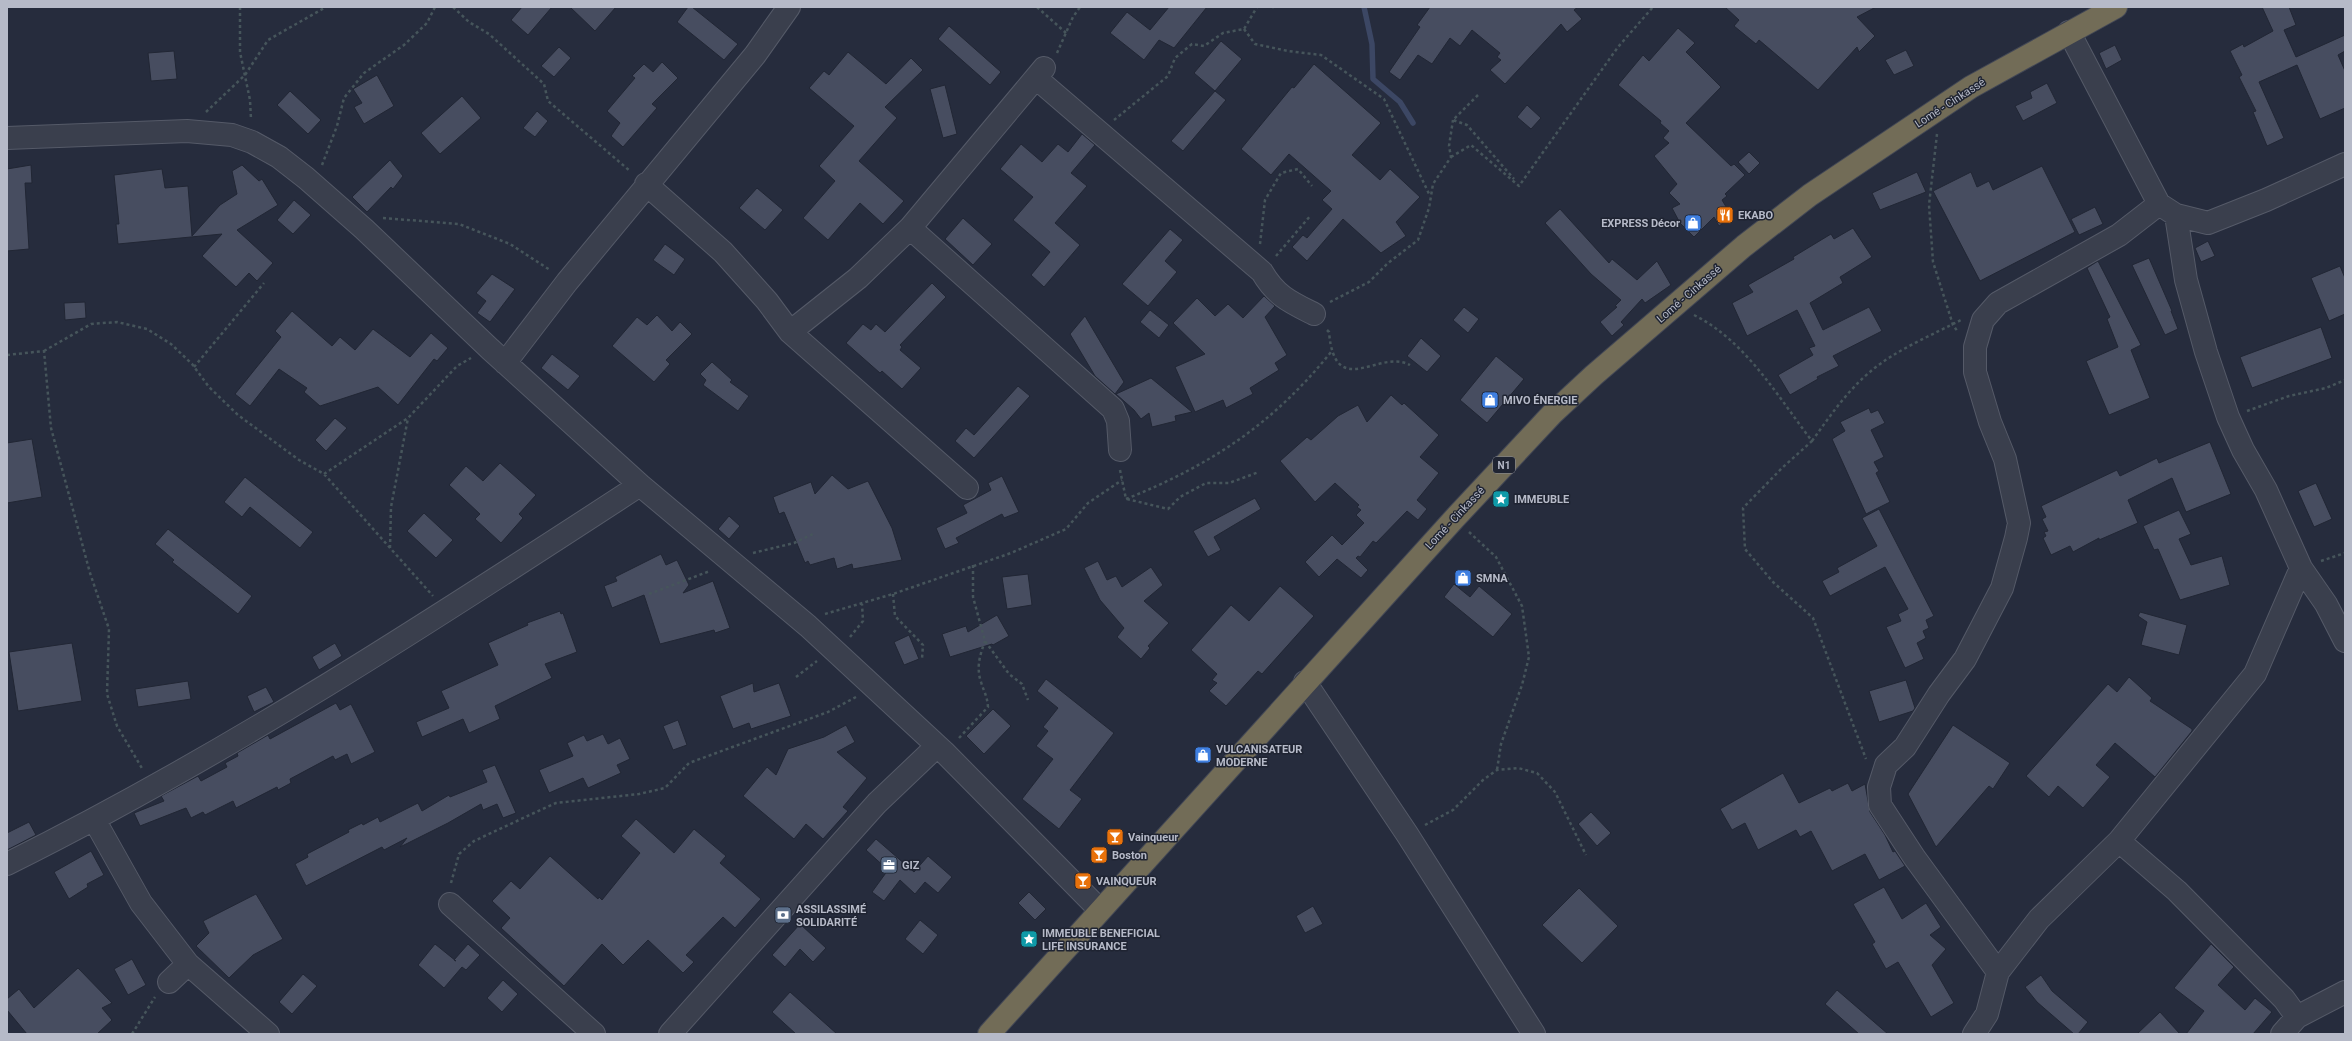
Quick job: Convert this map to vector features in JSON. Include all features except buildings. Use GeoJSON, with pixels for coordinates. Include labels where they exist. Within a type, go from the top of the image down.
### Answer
{"type":"FeatureCollection","features":[{"type":"Feature","properties":{"kind":"highway","name":"Lomé - Cinkassé"},"geometry":{"type":"LineString","coordinates":[[989,1034],[1305,682],[1454,519],[1552,414],[1594,375],[1744,246],[1810,195],[1971,87],[2116,7]]}},
{"type":"Feature","properties":{"kind":"street"},"geometry":{"type":"LineString","coordinates":[[498,356],[567,282],[646,184],[755,55],[789,7]]}},
{"type":"Feature","properties":{"kind":"street"},"geometry":{"type":"LineString","coordinates":[[2070,32],[2168,210],[2206,352],[2228,416],[2243,450],[2266,490],[2301,568],[2326,604],[2345,641]]}},
{"type":"Feature","properties":{"kind":"street"},"geometry":{"type":"LineString","coordinates":[[790,332],[858,278],[910,228],[1040,73],[1103,135],[1260,270],[1271,287],[1286,300],[1314,314]]}},
{"type":"Feature","properties":{"kind":"street"},"geometry":{"type":"LineString","coordinates":[[7,138],[187,131],[232,135],[252,142],[279,158],[316,186],[364,228],[498,356],[640,485],[802,621],[941,749],[1100,910]]}},
{"type":"Feature","properties":{"kind":"street"},"geometry":{"type":"LineString","coordinates":[[1998,972],[1914,857],[1880,805],[1879,787],[1886,765],[1905,747],[1939,694],[1965,659],[2002,588],[2016,538],[2019,523],[2005,459],[1990,422],[1975,372],[1975,347],[1983,320],[1998,303],[2119,235],[2168,210],[2208,223],[2266,200],[2345,164]]}},
{"type":"Feature","properties":{"kind":"street"},"geometry":{"type":"LineString","coordinates":[[646,184],[723,252],[766,300],[790,332],[967,488]]}},
{"type":"Feature","properties":{"kind":"street"},"geometry":{"type":"LineString","coordinates":[[910,228],[1113,409],[1118,421],[1120,450]]}},
{"type":"Feature","properties":{"kind":"street"},"geometry":{"type":"LineString","coordinates":[[7,864],[94,820],[285,712],[446,612],[640,485]]}},
{"type":"Feature","properties":{"kind":"street"},"geometry":{"type":"LineString","coordinates":[[1974,1034],[1988,1014],[1998,972],[2039,919],[2119,841],[2255,674],[2301,568]]}},
{"type":"Feature","properties":{"kind":"street"},"geometry":{"type":"LineString","coordinates":[[1305,682],[1407,834],[1534,1034]]}},
{"type":"Feature","properties":{"kind":"street"},"geometry":{"type":"LineString","coordinates":[[670,1034],[877,804],[941,749]]}},
{"type":"Feature","properties":{"kind":"street"},"geometry":{"type":"LineString","coordinates":[[94,820],[140,903],[188,964],[268,1034]]}},
{"type":"Feature","properties":{"kind":"street"},"geometry":{"type":"LineString","coordinates":[[2119,841],[2177,891],[2284,999],[2297,1017]]}},
{"type":"Feature","properties":{"kind":"street"},"geometry":{"type":"LineString","coordinates":[[450,904],[594,1034]]}},
{"type":"Feature","properties":{"kind":"street"},"geometry":{"type":"LineString","coordinates":[[170,982],[188,964]]}},
{"type":"Feature","properties":{"kind":"street"},"geometry":{"type":"LineString","coordinates":[[2282,1034],[2297,1017],[2345,992]]}},
{"type":"Feature","properties":{"kind":"path"},"geometry":{"type":"LineString","coordinates":[[240,7],[240,52],[250,100],[252,142]]}},
{"type":"Feature","properties":{"kind":"path"},"geometry":{"type":"LineString","coordinates":[[187,131],[245,75],[268,40],[326,7]]}},
{"type":"Feature","properties":{"kind":"path"},"geometry":{"type":"LineString","coordinates":[[316,186],[323,159],[337,126],[344,98],[364,73],[404,45],[422,27],[435,7]]}},
{"type":"Feature","properties":{"kind":"path"},"geometry":{"type":"LineString","coordinates":[[453,7],[469,22],[489,34],[544,84],[548,101],[587,132],[646,184]]}},
{"type":"Feature","properties":{"kind":"path"},"geometry":{"type":"LineString","coordinates":[[1038,7],[1066,33]]}},
{"type":"Feature","properties":{"kind":"path"},"geometry":{"type":"LineString","coordinates":[[1040,73],[1057,52],[1080,7]]}},
{"type":"Feature","properties":{"kind":"path"},"geometry":{"type":"LineString","coordinates":[[1103,135],[1112,121],[1168,76],[1175,58],[1192,44],[1204,46],[1223,33],[1244,29],[1257,7]]}},
{"type":"Feature","properties":{"kind":"path"},"geometry":{"type":"LineString","coordinates":[[1519,186],[1618,47],[1653,7]]}},
{"type":"Feature","properties":{"kind":"path"},"geometry":{"type":"LineString","coordinates":[[1244,29],[1255,44],[1321,56],[1384,99],[1430,197]]}},
{"type":"Feature","properties":{"kind":"path"},"geometry":{"type":"LineString","coordinates":[[1451,157],[1449,146],[1453,120],[1478,95]]}},
{"type":"Feature","properties":{"kind":"path"},"geometry":{"type":"LineString","coordinates":[[1879,787],[1838,691],[1813,618],[1773,582],[1745,549],[1743,508],[1782,468],[1812,441],[1847,394],[1872,370],[1918,342],[1953,325],[1933,262],[1929,205],[1940,108]]}},
{"type":"Feature","properties":{"kind":"path"},"geometry":{"type":"LineString","coordinates":[[1453,120],[1467,125],[1519,186]]}},
{"type":"Feature","properties":{"kind":"path"},"geometry":{"type":"LineString","coordinates":[[1410,365],[1406,363],[1385,363],[1359,370],[1344,366],[1331,352],[1329,332],[1317,322],[1314,314],[1322,307],[1369,282],[1388,263],[1418,240],[1433,184],[1451,157],[1471,145],[1519,186]]}},
{"type":"Feature","properties":{"kind":"path"},"geometry":{"type":"LineString","coordinates":[[1260,270],[1265,200],[1281,173],[1298,169],[1312,186]]}},
{"type":"Feature","properties":{"kind":"path"},"geometry":{"type":"LineString","coordinates":[[1260,270],[1312,215]]}},
{"type":"Feature","properties":{"kind":"path"},"geometry":{"type":"LineString","coordinates":[[364,228],[382,218],[459,224],[510,244],[531,256],[567,282]]}},
{"type":"Feature","properties":{"kind":"path"},"geometry":{"type":"LineString","coordinates":[[194,368],[264,283]]}},
{"type":"Feature","properties":{"kind":"path"},"geometry":{"type":"LineString","coordinates":[[1676,306],[1710,323],[1736,344],[1812,441]]}},
{"type":"Feature","properties":{"kind":"path"},"geometry":{"type":"LineString","coordinates":[[7,355],[44,351],[91,324],[117,322],[147,329],[171,344],[192,364],[209,387],[238,415],[299,460],[324,474],[425,585],[446,612]]}},
{"type":"Feature","properties":{"kind":"path"},"geometry":{"type":"LineString","coordinates":[[44,351],[51,428],[90,573],[109,629],[107,694],[117,726],[154,787]]}},
{"type":"Feature","properties":{"kind":"path"},"geometry":{"type":"LineString","coordinates":[[1126,499],[1219,454],[1248,435],[1278,408],[1316,370],[1331,352]]}},
{"type":"Feature","properties":{"kind":"path"},"geometry":{"type":"LineString","coordinates":[[324,474],[408,418],[457,366],[498,356]]}},
{"type":"Feature","properties":{"kind":"path"},"geometry":{"type":"LineString","coordinates":[[2228,416],[2261,408],[2289,396],[2326,388],[2345,380]]}},
{"type":"Feature","properties":{"kind":"path"},"geometry":{"type":"LineString","coordinates":[[390,548],[391,507],[408,418]]}},
{"type":"Feature","properties":{"kind":"path"},"geometry":{"type":"LineString","coordinates":[[1120,450],[1118,464],[1126,499]]}},
{"type":"Feature","properties":{"kind":"path"},"geometry":{"type":"LineString","coordinates":[[1126,499],[1168,509],[1180,497],[1206,483],[1229,483],[1259,472]]}},
{"type":"Feature","properties":{"kind":"path"},"geometry":{"type":"LineString","coordinates":[[802,621],[893,594],[1011,553],[1066,529],[1088,503],[1122,480]]}},
{"type":"Feature","properties":{"kind":"path"},"geometry":{"type":"LineString","coordinates":[[1454,519],[1496,557],[1522,606],[1529,657],[1522,685],[1501,744],[1497,770]]}},
{"type":"Feature","properties":{"kind":"path"},"geometry":{"type":"LineString","coordinates":[[974,565],[973,597],[985,640],[1009,674],[1022,684],[1028,700]]}},
{"type":"Feature","properties":{"kind":"path"},"geometry":{"type":"LineString","coordinates":[[893,594],[895,616],[923,645],[922,659]]}},
{"type":"Feature","properties":{"kind":"path"},"geometry":{"type":"LineString","coordinates":[[941,749],[988,707],[987,695],[981,683],[978,661],[985,640]]}},
{"type":"Feature","properties":{"kind":"path"},"geometry":{"type":"LineString","coordinates":[[450,904],[452,875],[459,854],[474,841],[556,804],[639,794],[665,788],[688,764],[828,712],[850,699],[877,690]]}},
{"type":"Feature","properties":{"kind":"path"},"geometry":{"type":"LineString","coordinates":[[1407,834],[1453,810],[1483,780],[1497,770],[1518,768],[1537,773],[1555,792],[1586,855]]}},
{"type":"Feature","properties":{"kind":"path"},"geometry":{"type":"LineString","coordinates":[[132,1034],[152,1001],[170,982]]}},
{"type":"Feature","properties":{"kind":"waterway"},"geometry":{"type":"LineString","coordinates":[[1364,7],[1372,44],[1373,79],[1400,102],[1413,123]]}},
{"type":"Feature","properties":{"kind":"place","name":"EKABO"},"geometry":{"type":"Point","coordinates":[1725,215]}},
{"type":"Feature","properties":{"kind":"place","name":"EXPRESS Décor"},"geometry":{"type":"Point","coordinates":[1693,223]}},
{"type":"Feature","properties":{"kind":"place","name":"MIVO ÉNERGIE"},"geometry":{"type":"Point","coordinates":[1490,400]}},
{"type":"Feature","properties":{"kind":"place","name":"IMMEUBLE"},"geometry":{"type":"Point","coordinates":[1501,499]}},
{"type":"Feature","properties":{"kind":"place","name":"SMNA"},"geometry":{"type":"Point","coordinates":[1463,578]}},
{"type":"Feature","properties":{"kind":"place","name":"VULCANISATEUR MODERNE"},"geometry":{"type":"Point","coordinates":[1203,755]}},
{"type":"Feature","properties":{"kind":"place","name":"Vainqueur"},"geometry":{"type":"Point","coordinates":[1115,837]}},
{"type":"Feature","properties":{"kind":"place","name":"Boston"},"geometry":{"type":"Point","coordinates":[1099,855]}},
{"type":"Feature","properties":{"kind":"place","name":"GIZ"},"geometry":{"type":"Point","coordinates":[889,865]}},
{"type":"Feature","properties":{"kind":"place","name":"VAINQUEUR"},"geometry":{"type":"Point","coordinates":[1083,881]}},
{"type":"Feature","properties":{"kind":"place","name":"ASSILASSIMÉ SOLIDARITÉ"},"geometry":{"type":"Point","coordinates":[783,915]}},
{"type":"Feature","properties":{"kind":"place","name":"IMMEUBLE BENEFICIAL LIFE INSURANCE"},"geometry":{"type":"Point","coordinates":[1029,939]}}]}
